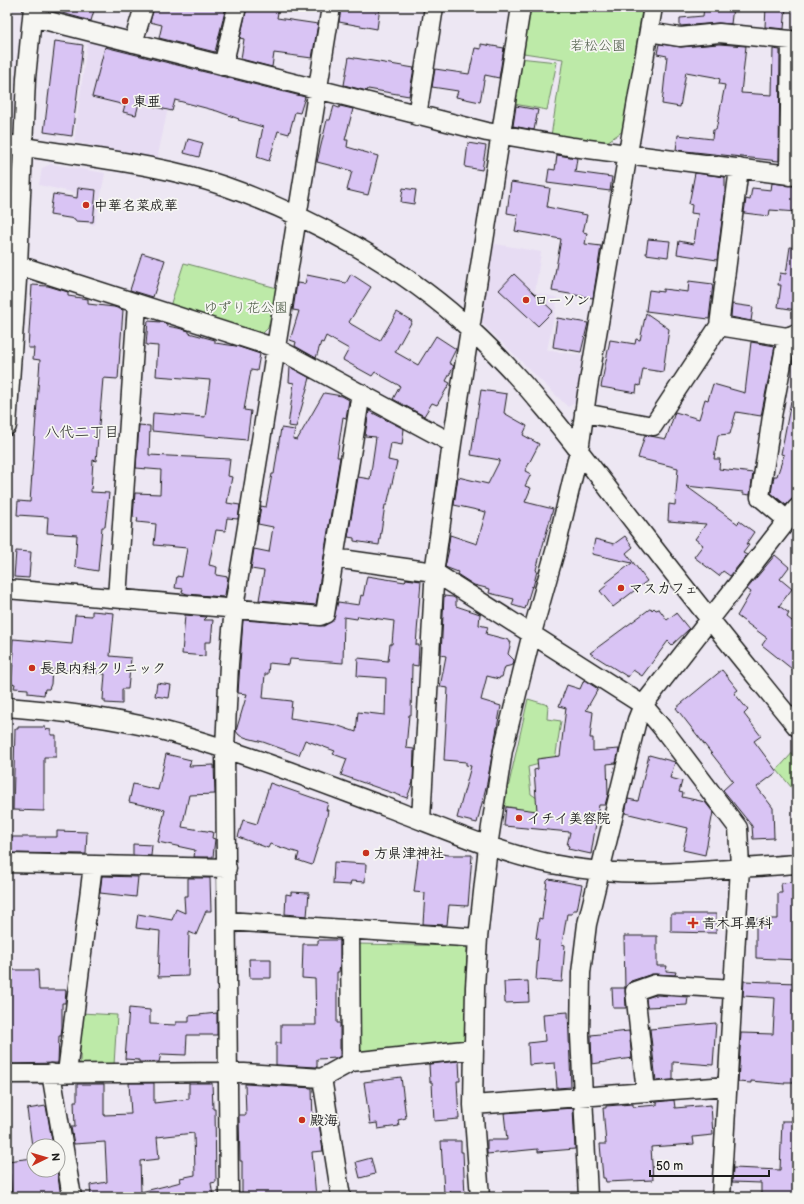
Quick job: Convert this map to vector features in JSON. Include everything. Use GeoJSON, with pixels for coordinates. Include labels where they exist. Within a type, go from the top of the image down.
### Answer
{"type":"FeatureCollection","features":[{"type":"Feature","properties":{"kind":"street"},"geometry":{"type":"LineString","coordinates":[[133,43],[144,7]]}},
{"type":"Feature","properties":{"kind":"street"},"geometry":{"type":"LineString","coordinates":[[223,66],[237,7]]}},
{"type":"Feature","properties":{"kind":"street"},"geometry":{"type":"LineString","coordinates":[[230,1197],[225,748],[229,664],[234,608],[331,7]]}},
{"type":"Feature","properties":{"kind":"street"},"geometry":{"type":"LineString","coordinates":[[417,116],[434,7]]}},
{"type":"Feature","properties":{"kind":"street"},"geometry":{"type":"LineString","coordinates":[[421,820],[434,572],[452,443],[521,7]]}},
{"type":"Feature","properties":{"kind":"street"},"geometry":{"type":"LineString","coordinates":[[480,1197],[473,1105],[474,1049],[478,938],[488,846],[503,750],[580,451],[584,413],[653,7]]}},
{"type":"Feature","properties":{"kind":"street"},"geometry":{"type":"LineString","coordinates":[[7,426],[14,145],[32,12],[133,43],[417,116],[500,134],[628,154],[793,176],[791,40],[719,33],[680,37],[649,32]]}},
{"type":"Feature","properties":{"kind":"street"},"geometry":{"type":"LineString","coordinates":[[14,145],[141,165],[184,174],[222,185],[298,216],[344,240],[385,265],[424,292],[471,330],[528,390],[580,451],[709,620],[797,727]]}},
{"type":"Feature","properties":{"kind":"street"},"geometry":{"type":"LineString","coordinates":[[584,413],[653,426],[718,326],[739,168]]}},
{"type":"Feature","properties":{"kind":"street"},"geometry":{"type":"LineString","coordinates":[[12,264],[276,348],[452,443]]}},
{"type":"Feature","properties":{"kind":"street"},"geometry":{"type":"LineString","coordinates":[[118,598],[137,304]]}},
{"type":"Feature","properties":{"kind":"street"},"geometry":{"type":"LineString","coordinates":[[588,1197],[580,1035],[581,973],[587,924],[637,720],[643,705],[792,514],[760,497],[772,416],[792,335],[718,326]]}},
{"type":"Feature","properties":{"kind":"street"},"geometry":{"type":"LineString","coordinates":[[7,589],[320,616],[325,614],[361,394]]}},
{"type":"Feature","properties":{"kind":"street"},"geometry":{"type":"LineString","coordinates":[[334,558],[434,572],[643,705],[664,730],[738,828],[740,867],[721,1197]]}},
{"type":"Feature","properties":{"kind":"street"},"geometry":{"type":"LineString","coordinates":[[7,707],[98,717],[156,729],[225,748],[488,846],[551,864],[599,872],[696,871],[797,864]]}},
{"type":"Feature","properties":{"kind":"street"},"geometry":{"type":"LineString","coordinates":[[7,863],[227,868]]}},
{"type":"Feature","properties":{"kind":"street"},"geometry":{"type":"LineString","coordinates":[[72,1197],[59,1073],[93,865]]}},
{"type":"Feature","properties":{"kind":"street"},"geometry":{"type":"LineString","coordinates":[[227,920],[478,938]]}},
{"type":"Feature","properties":{"kind":"street"},"geometry":{"type":"LineString","coordinates":[[350,929],[351,1062]]}},
{"type":"Feature","properties":{"kind":"street"},"geometry":{"type":"LineString","coordinates":[[646,1092],[635,991],[655,984],[733,989]]}},
{"type":"Feature","properties":{"kind":"street"},"geometry":{"type":"LineString","coordinates":[[7,1074],[228,1072],[322,1078],[351,1062],[474,1049]]}},
{"type":"Feature","properties":{"kind":"street"},"geometry":{"type":"LineString","coordinates":[[322,1078],[341,1197]]}},
{"type":"Feature","properties":{"kind":"street"},"geometry":{"type":"LineString","coordinates":[[473,1105],[727,1086]]}},
{"type":"Feature","properties":{"kind":"shaded area","name":"東亜"},"geometry":{"type":"Polygon","coordinates":[[[88,37],[178,60],[157,160],[74,142],[88,37]]]}},
{"type":"Feature","properties":{"kind":"shaded area"},"geometry":{"type":"Polygon","coordinates":[[[51,164],[105,173],[95,225],[70,220],[76,193],[39,185],[42,168],[51,164]]]}},
{"type":"Feature","properties":{"kind":"shaded area"},"geometry":{"type":"Polygon","coordinates":[[[490,243],[541,252],[535,292],[558,298],[547,350],[585,356],[578,401],[568,407],[482,323],[482,318],[478,316],[490,243]]]}},
{"type":"Feature","properties":{"kind":"green space","name":"若松公園"},"geometry":{"type":"Polygon","coordinates":[[[524,7],[621,7],[642,10],[623,131],[604,144],[551,136],[563,59],[517,52],[524,7]]]}},
{"type":"Feature","properties":{"kind":"green space"},"geometry":{"type":"Polygon","coordinates":[[[519,58],[557,62],[547,110],[509,103],[519,58]]]}},
{"type":"Feature","properties":{"kind":"green space","name":"ゆずり花公園"},"geometry":{"type":"Polygon","coordinates":[[[184,263],[277,288],[268,328],[258,338],[169,309],[184,263]]]}},
{"type":"Feature","properties":{"kind":"green space"},"geometry":{"type":"Polygon","coordinates":[[[528,699],[548,705],[547,719],[561,721],[555,760],[528,767],[531,794],[540,800],[538,816],[516,808],[504,806],[528,699]]]}},
{"type":"Feature","properties":{"kind":"green space"},"geometry":{"type":"Polygon","coordinates":[[[795,750],[797,754],[797,794],[777,770],[795,750]]]}},
{"type":"Feature","properties":{"kind":"green space"},"geometry":{"type":"Polygon","coordinates":[[[356,944],[467,946],[466,1043],[359,1055],[356,944]]]}},
{"type":"Feature","properties":{"kind":"green space"},"geometry":{"type":"Polygon","coordinates":[[[81,1013],[117,1015],[114,1065],[80,1065],[81,1013]]]}},
{"type":"Feature","properties":{"kind":"building"},"geometry":{"type":"Polygon","coordinates":[[[55,7],[95,7],[91,21],[55,11],[55,7]]]}},
{"type":"Feature","properties":{"kind":"building"},"geometry":{"type":"Polygon","coordinates":[[[154,7],[226,7],[215,52],[159,38],[162,25],[150,22],[154,7]]]}},
{"type":"Feature","properties":{"kind":"building"},"geometry":{"type":"Polygon","coordinates":[[[247,7],[279,7],[277,18],[318,24],[312,58],[274,53],[272,67],[241,59],[244,39],[240,38],[247,7]]]}},
{"type":"Feature","properties":{"kind":"building"},"geometry":{"type":"Polygon","coordinates":[[[355,7],[380,7],[377,29],[339,22],[341,8],[355,10],[355,7]]]}},
{"type":"Feature","properties":{"kind":"building"},"geometry":{"type":"Polygon","coordinates":[[[704,7],[733,7],[731,24],[718,23],[680,26],[680,18],[703,16],[704,7]]]}},
{"type":"Feature","properties":{"kind":"building"},"geometry":{"type":"Polygon","coordinates":[[[766,7],[786,7],[784,29],[765,27],[766,7]]]}},
{"type":"Feature","properties":{"kind":"building"},"geometry":{"type":"Polygon","coordinates":[[[55,41],[83,45],[72,136],[44,132],[55,41]]]}},
{"type":"Feature","properties":{"kind":"building"},"geometry":{"type":"Polygon","coordinates":[[[481,44],[504,48],[499,78],[485,75],[480,102],[456,97],[458,91],[432,87],[435,69],[469,74],[475,48],[481,49],[481,44]]]}},
{"type":"Feature","properties":{"kind":"building"},"geometry":{"type":"Polygon","coordinates":[[[659,44],[681,47],[719,44],[746,46],[741,93],[772,95],[773,49],[780,50],[779,161],[676,150],[678,135],[712,139],[713,130],[716,130],[725,85],[719,84],[720,79],[714,77],[686,72],[680,107],[662,104],[667,56],[657,54],[659,44]]]}},
{"type":"Feature","properties":{"kind":"building"},"geometry":{"type":"Polygon","coordinates":[[[105,47],[305,97],[300,113],[295,112],[289,134],[278,131],[269,161],[257,157],[263,127],[238,120],[239,119],[217,111],[175,100],[172,111],[139,103],[136,115],[123,112],[125,105],[92,97],[105,47]]]}},
{"type":"Feature","properties":{"kind":"building"},"geometry":{"type":"Polygon","coordinates":[[[349,57],[414,68],[409,96],[368,89],[367,91],[344,85],[349,57]]]}},
{"type":"Feature","properties":{"kind":"building"},"geometry":{"type":"Polygon","coordinates":[[[334,106],[353,109],[345,140],[348,140],[347,147],[378,156],[368,195],[347,190],[352,171],[317,162],[327,120],[330,120],[334,106]]]}},
{"type":"Feature","properties":{"kind":"building"},"geometry":{"type":"Polygon","coordinates":[[[516,106],[538,110],[534,130],[513,126],[516,106]]]}},
{"type":"Feature","properties":{"kind":"building"},"geometry":{"type":"Polygon","coordinates":[[[188,139],[203,143],[199,157],[184,153],[188,139]]]}},
{"type":"Feature","properties":{"kind":"building"},"geometry":{"type":"Polygon","coordinates":[[[468,143],[486,146],[482,170],[465,167],[468,143]]]}},
{"type":"Feature","properties":{"kind":"building"},"geometry":{"type":"Polygon","coordinates":[[[557,155],[577,158],[575,172],[612,177],[610,191],[547,183],[549,169],[555,170],[557,155]]]}},
{"type":"Feature","properties":{"kind":"building"},"geometry":{"type":"Polygon","coordinates":[[[695,173],[725,177],[725,196],[717,260],[677,254],[679,241],[694,244],[698,214],[691,213],[692,205],[689,204],[695,173]]]}},
{"type":"Feature","properties":{"kind":"building"},"geometry":{"type":"Polygon","coordinates":[[[511,182],[550,188],[547,207],[587,215],[583,232],[587,233],[585,244],[601,246],[593,298],[552,291],[561,239],[515,231],[518,215],[507,213],[511,182]]]}},
{"type":"Feature","properties":{"kind":"building"},"geometry":{"type":"Polygon","coordinates":[[[772,183],[797,186],[797,212],[770,210],[769,216],[744,213],[746,199],[750,200],[752,188],[771,190],[772,183]]]}},
{"type":"Feature","properties":{"kind":"building"},"geometry":{"type":"Polygon","coordinates":[[[78,188],[96,190],[93,222],[75,221],[75,219],[50,215],[53,194],[77,198],[78,188]]]}},
{"type":"Feature","properties":{"kind":"building"},"geometry":{"type":"Polygon","coordinates":[[[403,188],[416,190],[414,204],[401,202],[403,188]]]}},
{"type":"Feature","properties":{"kind":"building"},"geometry":{"type":"Polygon","coordinates":[[[648,239],[670,241],[668,257],[646,254],[648,239]]]}},
{"type":"Feature","properties":{"kind":"building"},"geometry":{"type":"Polygon","coordinates":[[[790,247],[797,248],[796,310],[778,307],[781,285],[778,285],[780,273],[786,274],[790,247]]]}},
{"type":"Feature","properties":{"kind":"building"},"geometry":{"type":"Polygon","coordinates":[[[142,253],[165,260],[153,297],[130,290],[142,253]]]}},
{"type":"Feature","properties":{"kind":"building"},"geometry":{"type":"Polygon","coordinates":[[[351,274],[371,287],[349,322],[351,324],[380,341],[397,312],[412,321],[395,352],[418,365],[436,336],[456,349],[449,363],[454,366],[446,381],[450,383],[437,405],[432,403],[424,416],[393,399],[400,386],[375,372],[372,376],[343,360],[349,349],[326,336],[323,343],[321,342],[316,358],[295,346],[296,342],[290,340],[299,311],[293,310],[297,283],[305,284],[307,275],[346,283],[351,274]]]}},
{"type":"Feature","properties":{"kind":"building","name":"ローソン"},"geometry":{"type":"Polygon","coordinates":[[[514,274],[553,311],[538,326],[499,290],[514,274]]]}},
{"type":"Feature","properties":{"kind":"building"},"geometry":{"type":"Polygon","coordinates":[[[689,281],[713,284],[709,319],[646,311],[649,290],[663,292],[663,289],[688,292],[689,281]]]}},
{"type":"Feature","properties":{"kind":"building"},"geometry":{"type":"Polygon","coordinates":[[[32,285],[48,286],[68,292],[68,296],[88,299],[88,304],[114,307],[123,310],[118,379],[103,378],[96,461],[93,460],[91,492],[109,493],[105,527],[102,527],[98,571],[75,567],[77,535],[47,533],[48,517],[17,515],[18,501],[30,502],[40,360],[33,359],[34,348],[28,348],[32,285]]]}},
{"type":"Feature","properties":{"kind":"building"},"geometry":{"type":"Polygon","coordinates":[[[732,304],[753,307],[751,321],[731,317],[732,304]]]}},
{"type":"Feature","properties":{"kind":"building"},"geometry":{"type":"Polygon","coordinates":[[[646,313],[669,329],[663,372],[643,369],[640,386],[637,385],[636,393],[601,387],[610,340],[635,344],[636,339],[640,340],[646,313]]]}},
{"type":"Feature","properties":{"kind":"building"},"geometry":{"type":"Polygon","coordinates":[[[557,318],[588,323],[581,352],[553,347],[557,318]]]}},
{"type":"Feature","properties":{"kind":"building"},"geometry":{"type":"Polygon","coordinates":[[[148,321],[161,322],[167,324],[167,326],[189,331],[189,333],[215,340],[215,343],[236,346],[260,354],[257,371],[251,370],[244,410],[251,411],[247,440],[152,431],[153,413],[205,417],[210,380],[156,376],[158,346],[146,345],[148,321]]]}},
{"type":"Feature","properties":{"kind":"building"},"geometry":{"type":"Polygon","coordinates":[[[751,342],[775,346],[761,416],[736,412],[730,434],[718,435],[714,459],[720,459],[719,469],[753,473],[750,495],[743,494],[743,492],[686,486],[738,524],[739,521],[754,532],[746,544],[749,545],[743,553],[747,555],[730,576],[723,571],[719,576],[694,557],[703,545],[695,539],[706,524],[668,521],[669,504],[675,505],[678,468],[638,458],[645,435],[666,439],[675,412],[699,419],[705,399],[708,400],[713,384],[745,393],[751,342]]]}},
{"type":"Feature","properties":{"kind":"building"},"geometry":{"type":"Polygon","coordinates":[[[290,367],[310,378],[296,427],[288,426],[294,383],[289,382],[290,367]]]}},
{"type":"Feature","properties":{"kind":"building"},"geometry":{"type":"Polygon","coordinates":[[[481,390],[507,394],[504,413],[527,426],[523,435],[539,444],[525,471],[531,474],[525,486],[531,488],[525,502],[553,509],[536,570],[533,587],[532,586],[525,609],[512,605],[514,599],[489,593],[490,589],[474,585],[457,574],[458,572],[445,567],[450,535],[477,544],[486,512],[454,505],[458,477],[488,484],[500,460],[471,455],[481,390]]]}},
{"type":"Feature","properties":{"kind":"building"},"geometry":{"type":"Polygon","coordinates":[[[324,393],[342,396],[349,400],[346,418],[343,417],[337,457],[340,457],[316,605],[259,600],[264,571],[251,569],[254,549],[269,552],[273,527],[258,524],[261,506],[266,507],[272,474],[274,474],[281,428],[295,430],[293,439],[297,440],[324,393]]]}},
{"type":"Feature","properties":{"kind":"building"},"geometry":{"type":"Polygon","coordinates":[[[791,401],[797,402],[797,498],[793,498],[786,505],[771,493],[774,476],[777,476],[784,455],[781,454],[791,401]]]}},
{"type":"Feature","properties":{"kind":"building"},"geometry":{"type":"Polygon","coordinates":[[[369,411],[404,429],[402,445],[391,443],[388,460],[397,462],[387,505],[385,505],[379,545],[354,541],[354,538],[348,537],[358,477],[370,479],[376,437],[365,436],[369,411]]]}},
{"type":"Feature","properties":{"kind":"building"},"geometry":{"type":"Polygon","coordinates":[[[139,425],[150,426],[149,455],[230,459],[228,476],[232,477],[227,503],[240,505],[238,519],[227,518],[225,531],[216,530],[209,565],[217,567],[216,575],[228,577],[225,595],[223,597],[187,594],[182,592],[183,589],[175,588],[177,576],[182,577],[187,548],[154,545],[156,524],[137,522],[138,518],[133,517],[135,493],[160,494],[161,470],[136,468],[139,425]]]}},
{"type":"Feature","properties":{"kind":"building"},"geometry":{"type":"Polygon","coordinates":[[[625,536],[633,547],[626,553],[647,581],[613,607],[600,591],[607,585],[606,583],[632,563],[592,554],[595,539],[614,544],[625,536]]]}},
{"type":"Feature","properties":{"kind":"building"},"geometry":{"type":"Polygon","coordinates":[[[16,551],[31,552],[29,578],[14,577],[16,551]]]}},
{"type":"Feature","properties":{"kind":"building"},"geometry":{"type":"Polygon","coordinates":[[[775,555],[789,567],[780,579],[792,589],[779,606],[789,613],[787,617],[797,625],[797,673],[762,645],[767,638],[737,616],[751,592],[747,589],[775,555]]]}},
{"type":"Feature","properties":{"kind":"building"},"geometry":{"type":"Polygon","coordinates":[[[367,576],[405,582],[406,579],[421,581],[416,645],[419,645],[418,666],[412,665],[411,715],[409,715],[406,748],[414,749],[413,782],[407,798],[341,775],[347,759],[333,754],[335,751],[305,740],[299,755],[239,735],[236,731],[247,694],[238,693],[243,620],[324,626],[333,620],[338,602],[359,605],[361,595],[363,596],[367,576]],[[358,616],[357,619],[344,617],[343,663],[290,659],[289,665],[269,663],[268,674],[265,674],[263,698],[292,701],[290,718],[336,725],[356,732],[358,712],[385,715],[386,678],[357,676],[358,658],[388,661],[390,644],[392,644],[394,621],[358,616]]]}},
{"type":"Feature","properties":{"kind":"building"},"geometry":{"type":"Polygon","coordinates":[[[444,596],[453,597],[456,599],[456,606],[480,614],[479,625],[488,627],[486,634],[509,640],[509,642],[511,642],[508,654],[514,660],[513,665],[505,667],[502,677],[499,679],[487,676],[481,700],[501,706],[487,783],[477,823],[457,818],[471,766],[466,765],[466,762],[444,760],[448,688],[440,687],[446,656],[441,655],[444,596]]]}},
{"type":"Feature","properties":{"kind":"building"},"geometry":{"type":"Polygon","coordinates":[[[651,608],[652,610],[654,608],[656,610],[659,609],[667,620],[676,613],[689,629],[672,645],[668,641],[642,676],[633,670],[628,677],[590,653],[651,608]]]}},
{"type":"Feature","properties":{"kind":"building"},"geometry":{"type":"Polygon","coordinates":[[[92,611],[114,613],[110,656],[131,658],[128,689],[122,689],[122,704],[105,703],[105,700],[103,700],[105,674],[52,669],[51,684],[49,689],[45,689],[44,695],[28,693],[28,689],[14,688],[15,684],[11,683],[14,652],[12,652],[13,639],[72,644],[75,615],[92,616],[92,611]]]}},
{"type":"Feature","properties":{"kind":"building"},"geometry":{"type":"Polygon","coordinates":[[[185,615],[207,617],[204,620],[213,620],[211,642],[205,642],[205,656],[182,654],[185,615]]]}},
{"type":"Feature","properties":{"kind":"building"},"geometry":{"type":"Polygon","coordinates":[[[722,670],[738,690],[734,693],[748,710],[744,714],[761,736],[754,741],[777,772],[757,787],[773,808],[774,838],[753,839],[752,826],[723,790],[733,781],[676,708],[722,670]]]}},
{"type":"Feature","properties":{"kind":"building"},"geometry":{"type":"Polygon","coordinates":[[[584,680],[598,689],[586,710],[593,712],[590,738],[593,738],[593,751],[619,749],[616,763],[607,764],[608,794],[605,805],[599,805],[591,854],[568,849],[569,846],[567,845],[570,832],[504,826],[506,807],[537,811],[534,770],[538,769],[537,759],[560,756],[566,708],[559,706],[567,685],[580,689],[584,680]]]}},
{"type":"Feature","properties":{"kind":"building"},"geometry":{"type":"Polygon","coordinates":[[[157,683],[171,685],[169,698],[155,696],[157,683]]]}},
{"type":"Feature","properties":{"kind":"building"},"geometry":{"type":"Polygon","coordinates":[[[18,727],[45,727],[45,729],[51,730],[51,735],[56,735],[56,757],[44,757],[44,811],[13,810],[15,729],[18,729],[18,727]]]}},
{"type":"Feature","properties":{"kind":"building"},"geometry":{"type":"Polygon","coordinates":[[[166,754],[191,760],[189,766],[214,765],[215,794],[189,795],[182,827],[213,832],[212,838],[215,839],[213,857],[194,857],[195,850],[158,842],[165,810],[129,802],[133,784],[158,790],[166,754]]]}},
{"type":"Feature","properties":{"kind":"building"},"geometry":{"type":"Polygon","coordinates":[[[649,755],[675,762],[670,778],[682,781],[679,792],[683,793],[682,797],[705,802],[713,812],[705,855],[683,850],[688,828],[625,813],[628,799],[638,801],[649,755]]]}},
{"type":"Feature","properties":{"kind":"building"},"geometry":{"type":"Polygon","coordinates":[[[270,783],[328,803],[326,810],[328,810],[327,816],[312,865],[297,860],[299,853],[270,844],[268,848],[238,837],[243,820],[257,824],[270,783]]]}},
{"type":"Feature","properties":{"kind":"building"},"geometry":{"type":"Polygon","coordinates":[[[57,831],[87,832],[86,854],[7,853],[7,837],[57,837],[57,831]]]}},
{"type":"Feature","properties":{"kind":"building"},"geometry":{"type":"Polygon","coordinates":[[[133,844],[152,845],[151,856],[133,855],[133,844]]]}},
{"type":"Feature","properties":{"kind":"building"},"geometry":{"type":"Polygon","coordinates":[[[419,851],[449,855],[472,855],[468,906],[449,905],[447,925],[423,924],[425,893],[414,892],[419,851]]]}},
{"type":"Feature","properties":{"kind":"building"},"geometry":{"type":"Polygon","coordinates":[[[334,862],[366,864],[365,882],[351,881],[350,885],[333,884],[334,862]]]}},
{"type":"Feature","properties":{"kind":"building"},"geometry":{"type":"Polygon","coordinates":[[[102,876],[138,877],[136,897],[100,893],[102,876]]]}},
{"type":"Feature","properties":{"kind":"building"},"geometry":{"type":"Polygon","coordinates":[[[188,878],[210,878],[211,911],[206,911],[196,935],[189,932],[188,976],[158,977],[160,931],[136,928],[138,914],[172,920],[176,909],[185,913],[184,896],[188,896],[188,878]]]}},
{"type":"Feature","properties":{"kind":"building"},"geometry":{"type":"Polygon","coordinates":[[[549,879],[582,885],[577,910],[573,910],[572,914],[567,914],[562,944],[565,945],[562,982],[536,980],[539,939],[536,938],[539,918],[542,919],[547,881],[549,879]]]}},
{"type":"Feature","properties":{"kind":"building"},"geometry":{"type":"Polygon","coordinates":[[[795,882],[794,927],[797,927],[797,960],[756,958],[756,919],[778,919],[778,893],[782,893],[781,883],[795,882]]]}},
{"type":"Feature","properties":{"kind":"building"},"geometry":{"type":"Polygon","coordinates":[[[291,892],[309,893],[307,916],[285,914],[286,894],[291,895],[291,892]]]}},
{"type":"Feature","properties":{"kind":"building","name":"青木耳鼻科"},"geometry":{"type":"Polygon","coordinates":[[[671,914],[716,914],[716,933],[671,932],[671,914]]]}},
{"type":"Feature","properties":{"kind":"building"},"geometry":{"type":"Polygon","coordinates":[[[624,936],[657,936],[657,966],[667,966],[666,971],[676,972],[675,975],[652,974],[631,981],[625,988],[624,936]]]}},
{"type":"Feature","properties":{"kind":"building"},"geometry":{"type":"Polygon","coordinates":[[[318,940],[340,940],[340,963],[339,972],[337,972],[337,1023],[340,1023],[340,1056],[337,1058],[317,1059],[317,1067],[276,1065],[276,1043],[281,1043],[281,1025],[316,1025],[315,979],[302,978],[303,944],[318,944],[318,940]]]}},
{"type":"Feature","properties":{"kind":"building"},"geometry":{"type":"Polygon","coordinates":[[[249,959],[271,959],[271,978],[250,978],[249,959]]]}},
{"type":"Feature","properties":{"kind":"building"},"geometry":{"type":"Polygon","coordinates":[[[7,970],[38,970],[39,990],[66,990],[65,1003],[62,1003],[62,1027],[61,1036],[59,1036],[58,1063],[7,1064],[7,970]]]}},
{"type":"Feature","properties":{"kind":"building"},"geometry":{"type":"Polygon","coordinates":[[[528,981],[529,1002],[505,1003],[504,982],[528,981]]]}},
{"type":"Feature","properties":{"kind":"building"},"geometry":{"type":"Polygon","coordinates":[[[744,981],[797,983],[797,1053],[794,1082],[785,1082],[785,1084],[751,1081],[751,1083],[738,1082],[741,1033],[773,1034],[775,998],[743,996],[744,981]]]}},
{"type":"Feature","properties":{"kind":"building"},"geometry":{"type":"Polygon","coordinates":[[[612,988],[625,988],[626,1008],[613,1008],[612,988]]]}},
{"type":"Feature","properties":{"kind":"building"},"geometry":{"type":"Polygon","coordinates":[[[656,995],[688,997],[687,1005],[647,1007],[646,998],[656,995]]]}},
{"type":"Feature","properties":{"kind":"building"},"geometry":{"type":"Polygon","coordinates":[[[129,1008],[150,1010],[150,1024],[176,1025],[176,1022],[189,1022],[189,1016],[217,1013],[217,1035],[187,1035],[186,1055],[161,1054],[159,1062],[139,1062],[139,1060],[125,1059],[129,1008]]]}},
{"type":"Feature","properties":{"kind":"building"},"geometry":{"type":"Polygon","coordinates":[[[568,1012],[571,1087],[557,1088],[555,1063],[529,1065],[528,1043],[545,1041],[543,1014],[568,1012]]]}},
{"type":"Feature","properties":{"kind":"building"},"geometry":{"type":"Polygon","coordinates":[[[716,1023],[713,1065],[673,1062],[673,1080],[656,1081],[650,1029],[716,1023]]]}},
{"type":"Feature","properties":{"kind":"building"},"geometry":{"type":"Polygon","coordinates":[[[629,1031],[632,1058],[592,1064],[591,1035],[629,1031]]]}},
{"type":"Feature","properties":{"kind":"building"},"geometry":{"type":"Polygon","coordinates":[[[459,1061],[460,1081],[457,1081],[459,1119],[434,1121],[432,1082],[430,1082],[429,1064],[459,1061]]]}},
{"type":"Feature","properties":{"kind":"building"},"geometry":{"type":"Polygon","coordinates":[[[401,1077],[406,1118],[398,1120],[399,1126],[378,1129],[377,1123],[370,1124],[364,1082],[401,1077]]]}},
{"type":"Feature","properties":{"kind":"building"},"geometry":{"type":"Polygon","coordinates":[[[129,1083],[154,1083],[154,1103],[189,1099],[189,1083],[212,1083],[213,1109],[215,1109],[216,1182],[211,1183],[213,1197],[91,1197],[90,1185],[107,1182],[105,1142],[74,1144],[71,1127],[75,1127],[74,1101],[77,1101],[77,1084],[104,1084],[104,1115],[131,1114],[129,1083]],[[194,1133],[157,1137],[159,1159],[140,1161],[141,1192],[181,1182],[180,1178],[195,1175],[194,1133]]]}},
{"type":"Feature","properties":{"kind":"building"},"geometry":{"type":"Polygon","coordinates":[[[245,1084],[312,1088],[313,1123],[319,1123],[323,1151],[312,1152],[316,1197],[242,1197],[242,1161],[240,1161],[239,1115],[246,1115],[245,1084]]]}},
{"type":"Feature","properties":{"kind":"building"},"geometry":{"type":"Polygon","coordinates":[[[674,1100],[675,1108],[711,1105],[713,1135],[693,1137],[694,1144],[651,1147],[653,1180],[606,1182],[605,1178],[603,1178],[600,1144],[606,1144],[603,1108],[606,1108],[606,1106],[633,1104],[633,1107],[657,1105],[657,1102],[674,1100]]]}},
{"type":"Feature","properties":{"kind":"building"},"geometry":{"type":"Polygon","coordinates":[[[46,1106],[52,1138],[31,1138],[27,1109],[46,1106]]]}},
{"type":"Feature","properties":{"kind":"building"},"geometry":{"type":"Polygon","coordinates":[[[573,1108],[575,1149],[538,1152],[538,1149],[487,1154],[487,1140],[507,1140],[504,1113],[573,1108]]]}},
{"type":"Feature","properties":{"kind":"building"},"geometry":{"type":"Polygon","coordinates":[[[782,1121],[797,1121],[797,1197],[761,1197],[761,1183],[732,1182],[733,1168],[780,1170],[782,1121]]]}},
{"type":"Feature","properties":{"kind":"building"},"geometry":{"type":"Polygon","coordinates":[[[441,1141],[461,1141],[461,1152],[463,1152],[465,1197],[451,1197],[450,1191],[444,1193],[441,1141]]]}},
{"type":"Feature","properties":{"kind":"building"},"geometry":{"type":"Polygon","coordinates":[[[371,1158],[375,1174],[360,1178],[356,1162],[371,1158]]]}},
{"type":"Feature","properties":{"kind":"building"},"geometry":{"type":"Polygon","coordinates":[[[26,1159],[26,1178],[58,1178],[61,1197],[12,1197],[10,1174],[7,1174],[7,1161],[26,1159]]]}},
{"type":"Feature","properties":{"kind":"place","name":"東亜"},"geometry":{"type":"Point","coordinates":[125,101]}},
{"type":"Feature","properties":{"kind":"place","name":"中華名菜成華"},"geometry":{"type":"Point","coordinates":[86,205]}},
{"type":"Feature","properties":{"kind":"place","name":"ローソン"},"geometry":{"type":"Point","coordinates":[526,300]}},
{"type":"Feature","properties":{"kind":"place","name":"マスカフェ"},"geometry":{"type":"Point","coordinates":[621,588]}},
{"type":"Feature","properties":{"kind":"place","name":"長良内科クリニック"},"geometry":{"type":"Point","coordinates":[32,668]}},
{"type":"Feature","properties":{"kind":"place","name":"イチイ美容院"},"geometry":{"type":"Point","coordinates":[519,818]}},
{"type":"Feature","properties":{"kind":"place","name":"方県津神社"},"geometry":{"type":"Point","coordinates":[366,853]}},
{"type":"Feature","properties":{"kind":"place","name":"青木耳鼻科"},"geometry":{"type":"Point","coordinates":[693,923]}},
{"type":"Feature","properties":{"kind":"place","name":"殿海"},"geometry":{"type":"Point","coordinates":[302,1120]}},
{"type":"Feature","properties":{"kind":"district","name":"八代二丁目"},"geometry":{"type":"Point","coordinates":[82,432]}}]}
